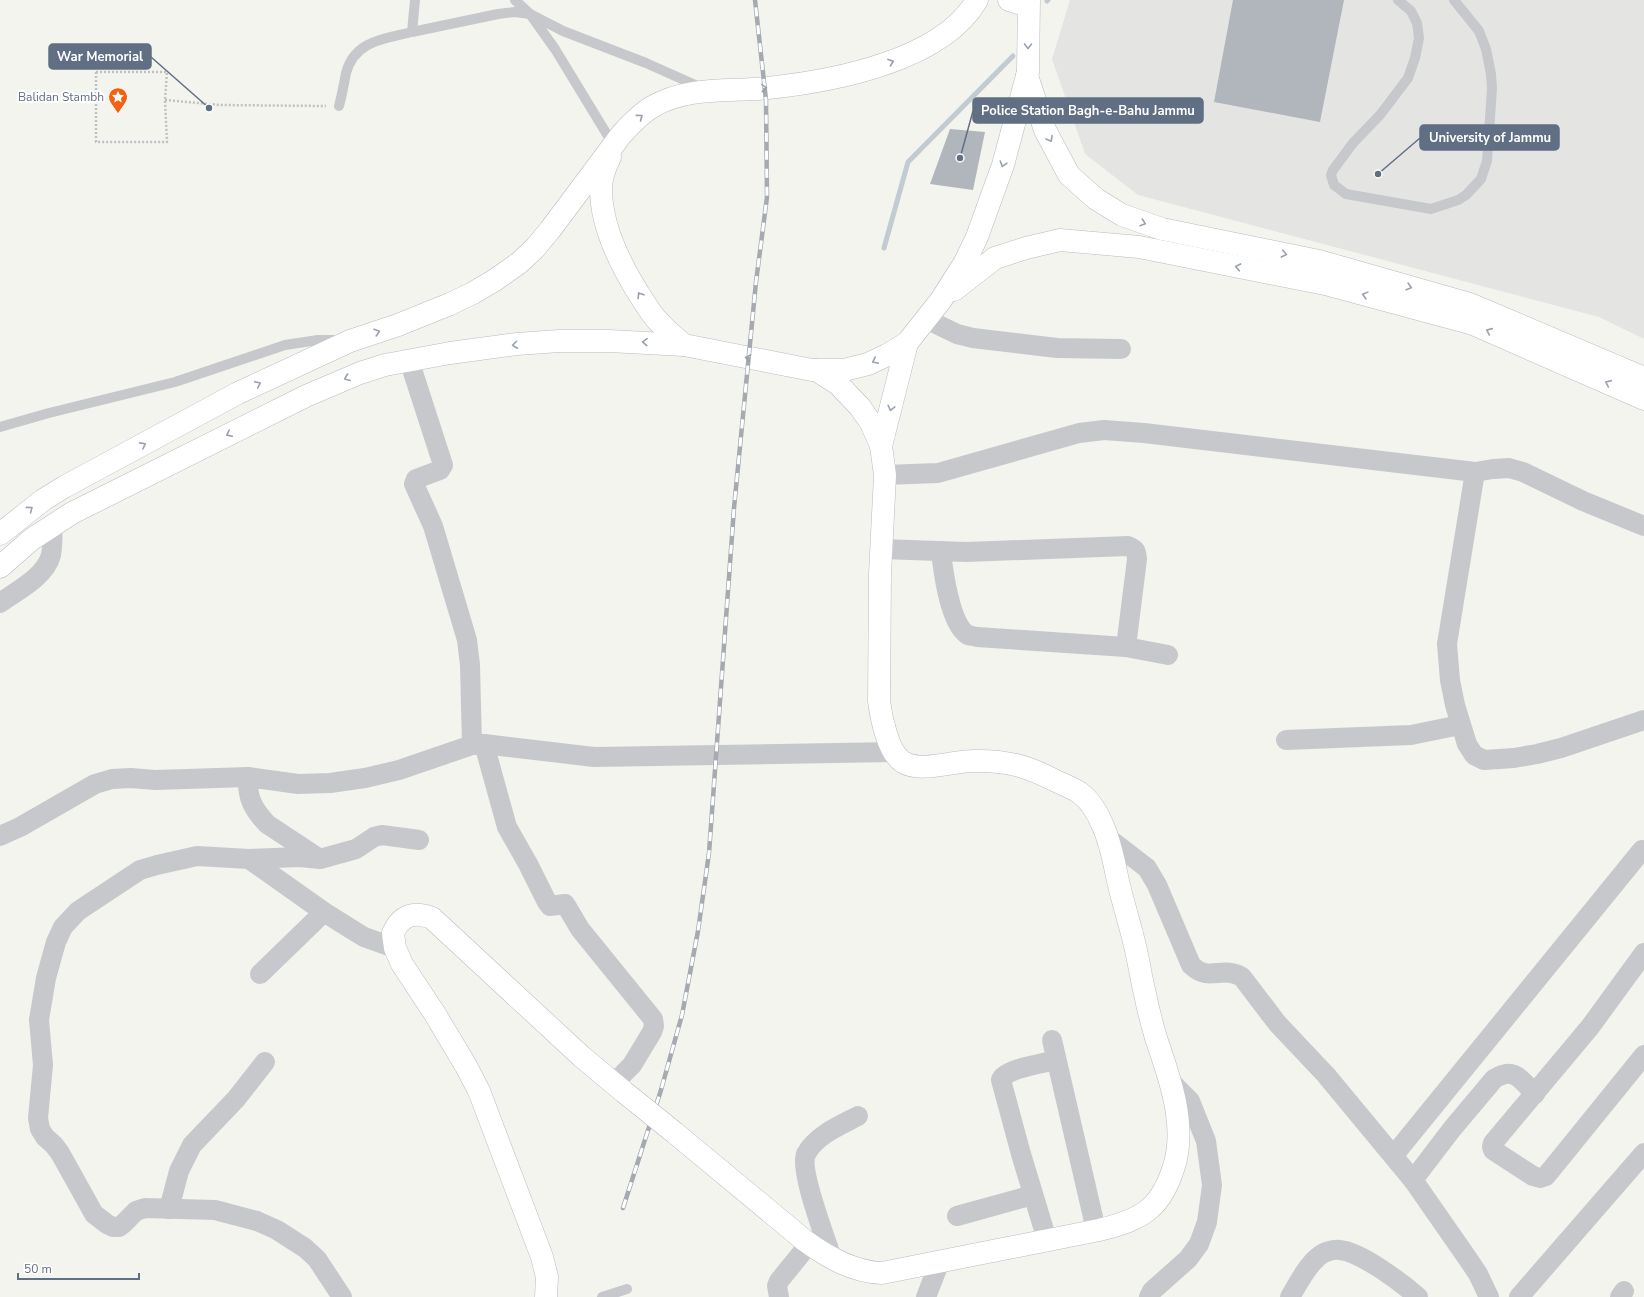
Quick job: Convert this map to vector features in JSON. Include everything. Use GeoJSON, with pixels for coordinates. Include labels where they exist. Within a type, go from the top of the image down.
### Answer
{"type":"FeatureCollection","features":[{"type":"Feature","properties":{"kind":"main road"},"geometry":{"type":"LineString","coordinates":[[0,534],[43,500],[64,487],[238,393],[350,341],[398,325],[450,304],[484,286],[519,262],[535,248],[621,135],[634,121],[653,107],[686,94],[709,91],[766,88],[802,83],[830,78],[882,65],[909,55],[930,44],[947,33],[980,2]]}},
{"type":"Feature","properties":{"kind":"main road"},"geometry":{"type":"LineString","coordinates":[[1022,2],[1027,76],[1045,130],[1069,176],[1096,199],[1122,215],[1162,229],[1319,261],[1470,304],[1644,378]]}},
{"type":"Feature","properties":{"kind":"main road"},"geometry":{"type":"LineString","coordinates":[[0,567],[32,539],[72,513],[306,396],[360,373],[409,360],[517,344],[559,341],[609,341],[684,345],[816,370],[844,370],[868,364],[887,355],[907,343],[941,300],[965,262],[977,237],[1003,165],[1027,76]]}},
{"type":"Feature","properties":{"kind":"main road"},"geometry":{"type":"LineString","coordinates":[[614,146],[603,172],[601,187],[604,218],[609,234],[630,278],[645,303],[660,324],[684,345]]}},
{"type":"Feature","properties":{"kind":"main road"},"geometry":{"type":"LineString","coordinates":[[941,300],[995,258],[1026,248],[1060,240],[1139,248],[1325,284],[1473,324],[1644,399]]}},
{"type":"Feature","properties":{"kind":"main road"},"geometry":{"type":"LineString","coordinates":[[881,446],[907,343]]}},
{"type":"Feature","properties":{"kind":"main road"},"geometry":{"type":"LineString","coordinates":[[546,1297],[548,1277],[542,1257],[479,1091],[435,1014],[402,964],[396,948],[393,933],[401,920],[406,917],[424,915],[432,918],[539,1017],[619,1087],[809,1244],[832,1258],[854,1268],[877,1272],[1047,1240],[1125,1223],[1145,1213],[1157,1203],[1168,1186],[1176,1161],[1179,1138],[1172,1083],[1156,1036],[1144,992],[1136,948],[1108,838],[1092,803],[1080,792],[1038,772],[1015,764],[994,761],[973,761],[946,763],[932,767],[914,766],[901,761],[894,752],[881,715],[880,692],[880,574],[885,475],[881,446],[871,423],[860,407],[838,384],[816,370]]}},
{"type":"Feature","properties":{"kind":"street"},"geometry":{"type":"LineString","coordinates":[[926,319],[957,334],[973,338],[1058,348],[1121,349]]}},
{"type":"Feature","properties":{"kind":"street"},"geometry":{"type":"LineString","coordinates":[[409,360],[440,457],[440,470],[416,479],[414,484],[433,526],[467,640],[478,745],[507,827],[534,876],[546,902],[550,906],[565,904],[580,929],[653,1018],[654,1026],[652,1032],[619,1087]]}},
{"type":"Feature","properties":{"kind":"street"},"geometry":{"type":"LineString","coordinates":[[885,475],[938,473],[1080,433],[1104,430],[1144,433],[1475,472],[1509,468],[1523,472],[1583,501],[1644,526]]}},
{"type":"Feature","properties":{"kind":"street"},"geometry":{"type":"LineString","coordinates":[[1475,472],[1447,644],[1450,680],[1460,725],[1470,750],[1474,755],[1484,760],[1537,754],[1561,748],[1644,720]]}},
{"type":"Feature","properties":{"kind":"street"},"geometry":{"type":"LineString","coordinates":[[0,603],[36,578],[45,568],[51,555],[53,524]]}},
{"type":"Feature","properties":{"kind":"street"},"geometry":{"type":"LineString","coordinates":[[882,549],[966,552],[1128,546],[1134,548],[1137,559],[1126,648]]}},
{"type":"Feature","properties":{"kind":"street"},"geometry":{"type":"LineString","coordinates":[[941,551],[945,585],[961,628],[968,634],[977,637],[1126,648],[1168,655]]}},
{"type":"Feature","properties":{"kind":"street"},"geometry":{"type":"LineString","coordinates":[[1286,740],[1411,735],[1460,725]]}},
{"type":"Feature","properties":{"kind":"street"},"geometry":{"type":"LineString","coordinates":[[0,836],[20,827],[95,784],[112,779],[131,778],[155,780],[248,777],[298,784],[337,782],[365,778],[399,770],[478,745],[594,756],[894,752]]}},
{"type":"Feature","properties":{"kind":"street"},"geometry":{"type":"LineString","coordinates":[[248,777],[247,792],[249,797],[267,824],[320,859]]}},
{"type":"Feature","properties":{"kind":"street"},"geometry":{"type":"LineString","coordinates":[[342,1297],[317,1260],[305,1248],[278,1230],[257,1222],[214,1210],[140,1209],[123,1224],[114,1227],[107,1224],[94,1214],[60,1153],[45,1137],[40,1129],[38,1118],[43,1065],[39,1020],[46,978],[56,942],[63,927],[78,911],[140,870],[197,856],[249,860],[300,857],[320,859],[356,849],[382,835],[419,840]]}},
{"type":"Feature","properties":{"kind":"street"},"geometry":{"type":"LineString","coordinates":[[1108,838],[1147,868],[1157,885],[1191,965],[1196,970],[1204,973],[1234,972],[1242,977],[1277,1023],[1326,1075],[1394,1155],[1414,1180],[1478,1274],[1488,1297]]}},
{"type":"Feature","properties":{"kind":"street"},"geometry":{"type":"LineString","coordinates":[[1394,1155],[1642,850]]}},
{"type":"Feature","properties":{"kind":"street"},"geometry":{"type":"LineString","coordinates":[[249,860],[324,912],[364,936],[396,948]]}},
{"type":"Feature","properties":{"kind":"street"},"geometry":{"type":"LineString","coordinates":[[260,974],[324,912]]}},
{"type":"Feature","properties":{"kind":"street"},"geometry":{"type":"LineString","coordinates":[[1644,954],[1590,1027],[1493,1143],[1492,1147],[1496,1153],[1533,1176],[1540,1178],[1546,1176],[1644,1055]]}},
{"type":"Feature","properties":{"kind":"street"},"geometry":{"type":"LineString","coordinates":[[1052,1040],[1096,1230]]}},
{"type":"Feature","properties":{"kind":"street"},"geometry":{"type":"LineString","coordinates":[[1047,1240],[1001,1080],[1005,1074],[1012,1071],[1056,1060]]}},
{"type":"Feature","properties":{"kind":"street"},"geometry":{"type":"LineString","coordinates":[[168,1209],[179,1171],[192,1145],[236,1099],[265,1062]]}},
{"type":"Feature","properties":{"kind":"street"},"geometry":{"type":"LineString","coordinates":[[1414,1180],[1452,1129],[1494,1079],[1503,1074],[1512,1074],[1517,1076],[1535,1094]]}},
{"type":"Feature","properties":{"kind":"street"},"geometry":{"type":"LineString","coordinates":[[1149,1297],[1152,1291],[1188,1258],[1199,1244],[1206,1222],[1212,1185],[1206,1141],[1190,1101],[1172,1083]]}},
{"type":"Feature","properties":{"kind":"street"},"geometry":{"type":"LineString","coordinates":[[832,1258],[814,1204],[805,1169],[806,1154],[814,1144],[830,1132],[858,1116]]}},
{"type":"Feature","properties":{"kind":"street"},"geometry":{"type":"LineString","coordinates":[[1519,1297],[1644,1153]]}},
{"type":"Feature","properties":{"kind":"street"},"geometry":{"type":"LineString","coordinates":[[957,1216],[1033,1195]]}},
{"type":"Feature","properties":{"kind":"street"},"geometry":{"type":"LineString","coordinates":[[779,1297],[776,1286],[809,1244]]}},
{"type":"Feature","properties":{"kind":"street"},"geometry":{"type":"LineString","coordinates":[[1290,1297],[1311,1264],[1318,1256],[1326,1252],[1339,1249],[1349,1252],[1378,1267],[1418,1297]]}},
{"type":"Feature","properties":{"kind":"street"},"geometry":{"type":"LineString","coordinates":[[926,1297],[940,1261]]}},
{"type":"Feature","properties":{"kind":"lane"},"geometry":{"type":"LineString","coordinates":[[412,32],[415,0]]}},
{"type":"Feature","properties":{"kind":"lane"},"geometry":{"type":"LineString","coordinates":[[515,0],[530,14],[555,49],[614,146]]}},
{"type":"Feature","properties":{"kind":"lane"},"geometry":{"type":"LineString","coordinates":[[1398,0],[1411,12],[1417,23],[1419,38],[1415,58],[1408,78],[1380,115],[1353,143],[1331,175],[1332,180],[1338,189],[1346,194],[1431,209],[1449,204],[1466,195],[1481,179],[1487,161],[1492,89],[1491,74],[1486,49],[1479,31],[1454,0]]}},
{"type":"Feature","properties":{"kind":"lane"},"geometry":{"type":"LineString","coordinates":[[339,106],[347,72],[355,54],[361,48],[372,42],[412,32],[498,14],[515,12],[530,14],[563,31],[646,63],[709,91]]}},
{"type":"Feature","properties":{"kind":"lane"},"geometry":{"type":"LineString","coordinates":[[0,427],[49,413],[175,382],[285,345],[318,340],[350,341]]}},
{"type":"Feature","properties":{"kind":"lane"},"geometry":{"type":"LineString","coordinates":[[602,1297],[627,1289]]}},
{"type":"Feature","properties":{"kind":"path"},"geometry":{"type":"LineString","coordinates":[[96,72],[167,72],[165,100],[167,142],[96,142],[96,72]]}},
{"type":"Feature","properties":{"kind":"path"},"geometry":{"type":"LineString","coordinates":[[165,100],[220,105],[339,106]]}},
{"type":"Feature","properties":{"kind":"shaded area"},"geometry":{"type":"Polygon","coordinates":[[[1070,0],[1644,0],[1644,339],[1599,317],[1138,195],[1085,154],[1052,59],[1070,0]]]}},
{"type":"Feature","properties":{"kind":"building"},"geometry":{"type":"Polygon","coordinates":[[[1233,0],[1344,0],[1320,122],[1214,102],[1233,0]]]}},
{"type":"Feature","properties":{"kind":"building"},"geometry":{"type":"Polygon","coordinates":[[[950,129],[985,132],[973,190],[930,184],[950,129]]]}},
{"type":"Feature","properties":{"kind":"waterway"},"geometry":{"type":"LineString","coordinates":[[884,248],[908,162],[1013,56]]}},
{"type":"Feature","properties":{"kind":"railway"},"geometry":{"type":"LineString","coordinates":[[623,1208],[661,1090],[682,1015],[698,931],[709,853],[734,508],[756,282],[767,197],[766,100],[755,0]]}},
{"type":"Feature","properties":{"kind":"place","name":"War Memorial"},"geometry":{"type":"Point","coordinates":[209,108]}},
{"type":"Feature","properties":{"kind":"place","name":"Balidan Stambh"},"geometry":{"type":"Point","coordinates":[118,114]}},
{"type":"Feature","properties":{"kind":"place","name":"Police Station Bagh-e-Bahu Jammu"},"geometry":{"type":"Point","coordinates":[960,158]}},
{"type":"Feature","properties":{"kind":"place","name":"University of Jammu"},"geometry":{"type":"Point","coordinates":[1378,174]}}]}
